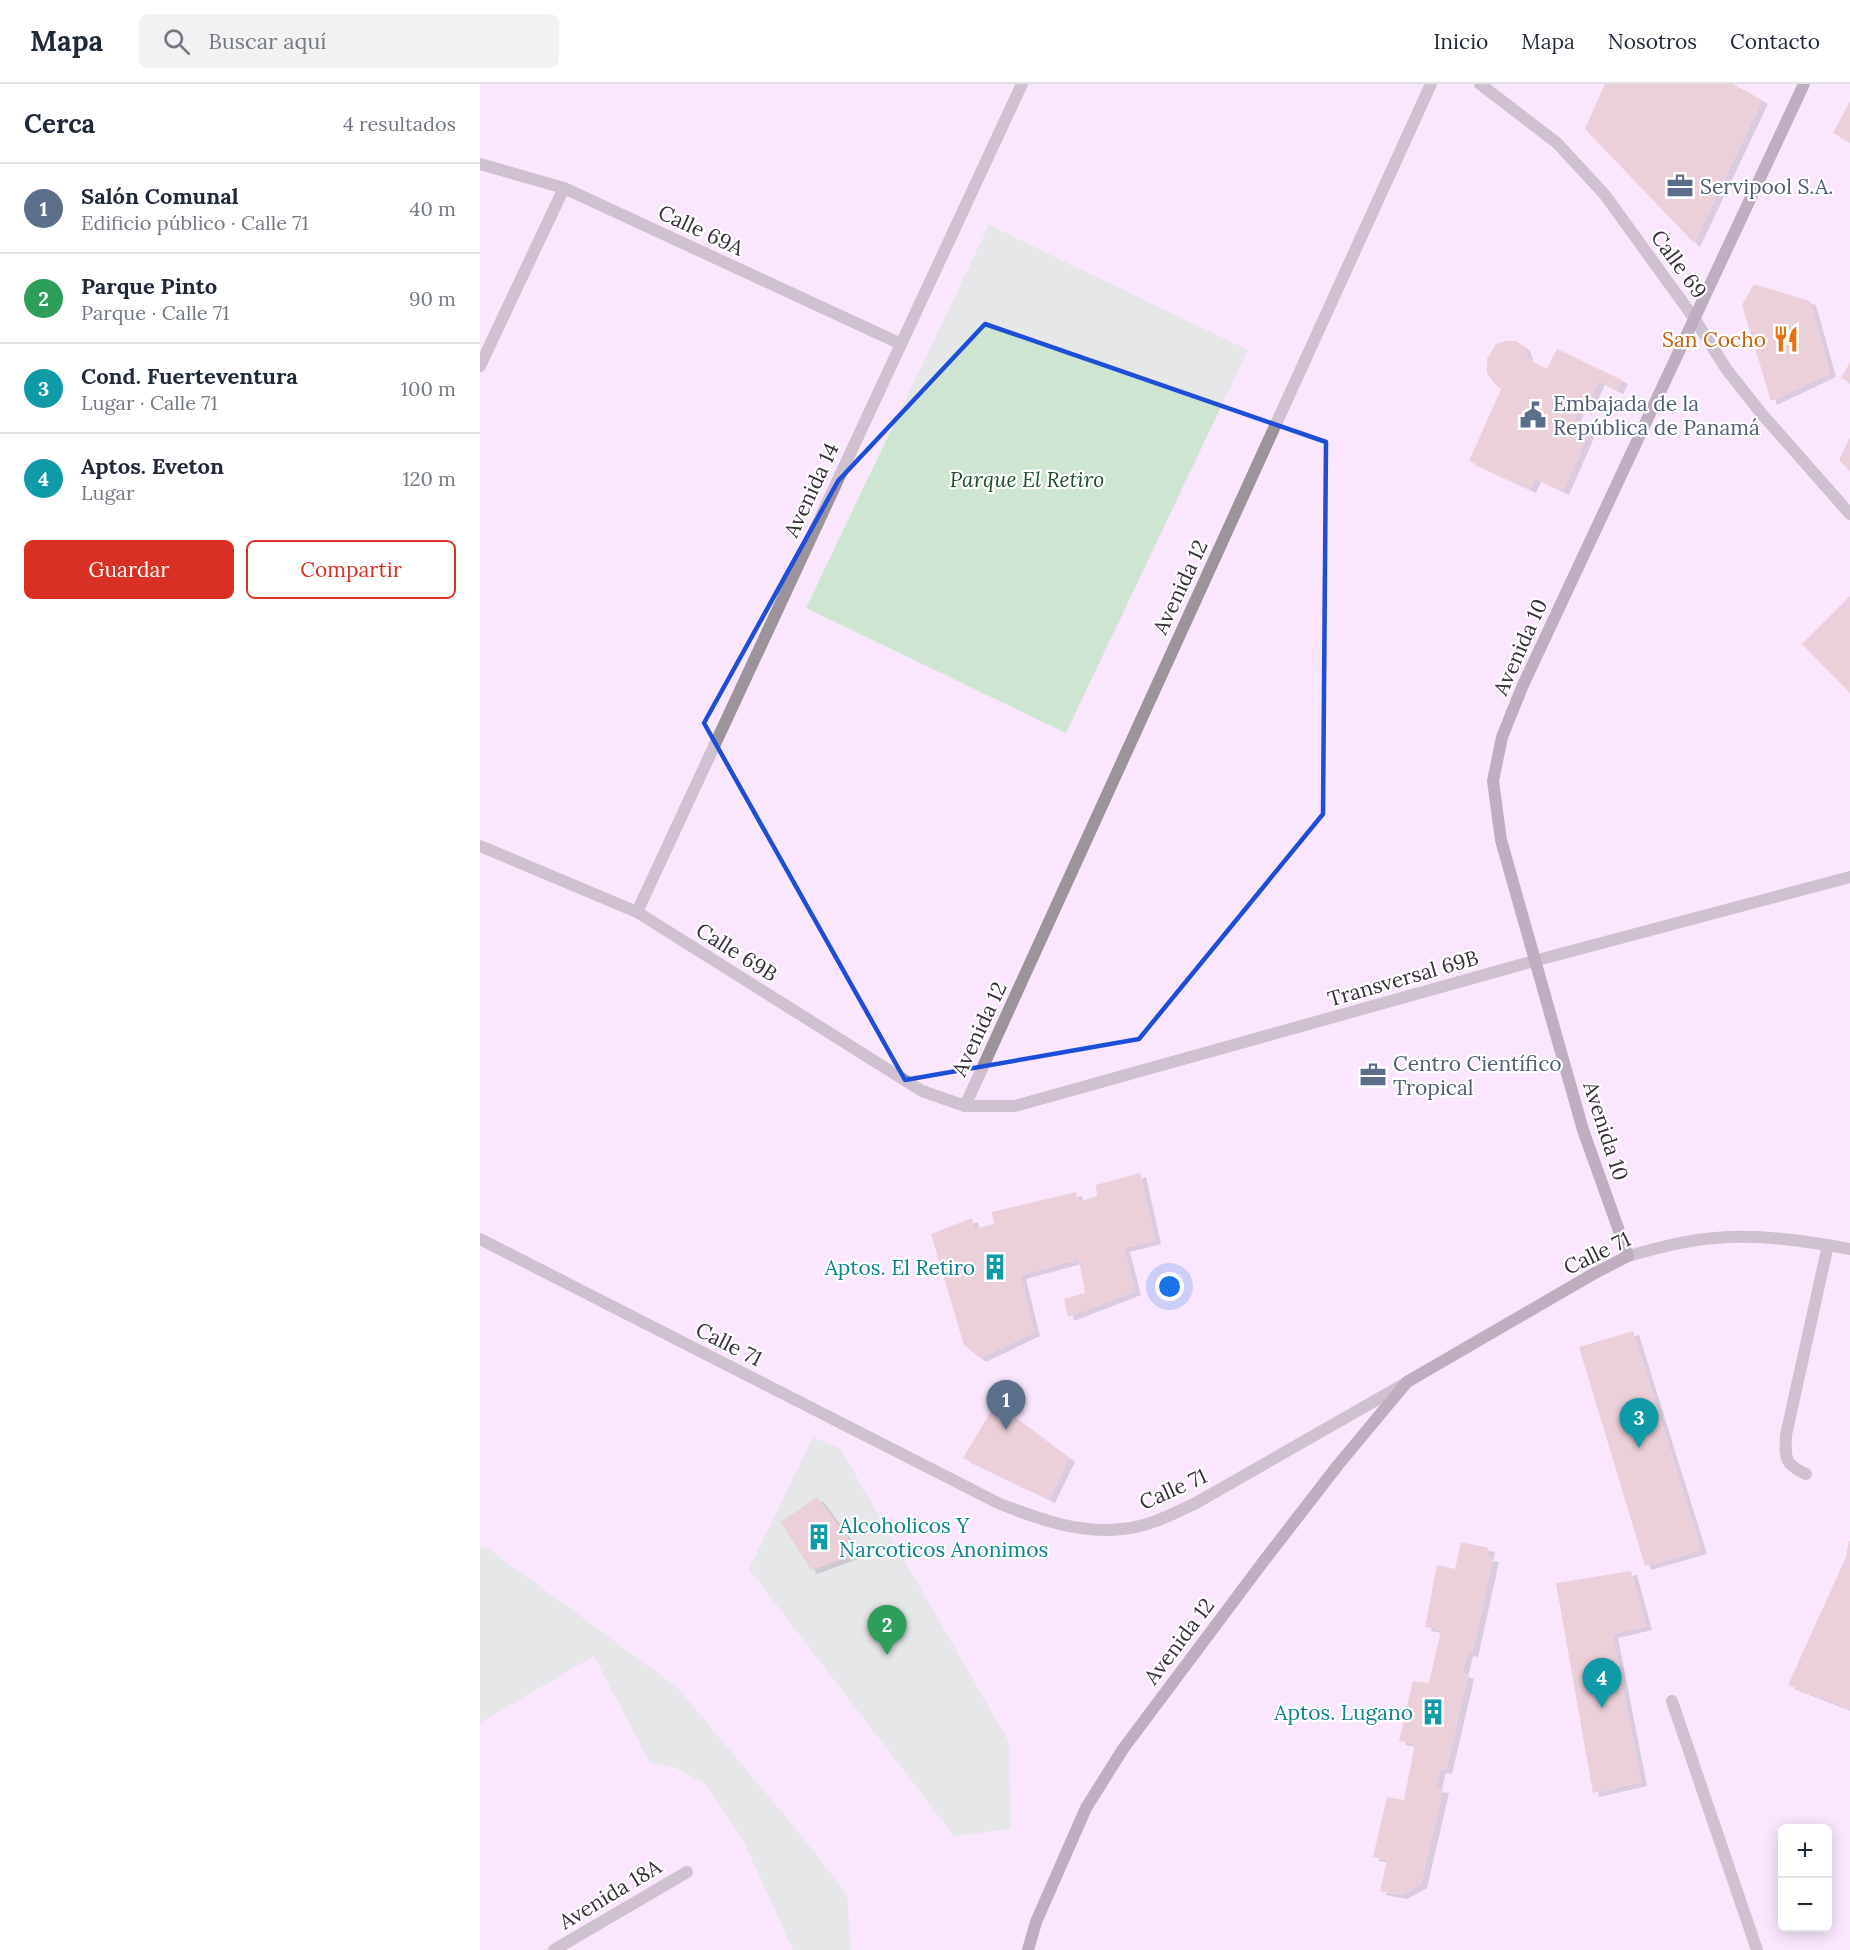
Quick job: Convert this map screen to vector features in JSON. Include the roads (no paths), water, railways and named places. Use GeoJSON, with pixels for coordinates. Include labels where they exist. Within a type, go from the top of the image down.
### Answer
{"type":"FeatureCollection","features":[{"type":"Feature","properties":{"kind":"street","name":"Avenida 14"},"geometry":{"type":"LineString","coordinates":[[636,912],[1022,84]]}},
{"type":"Feature","properties":{"kind":"street","name":"Avenida 12"},"geometry":{"type":"LineString","coordinates":[[965,1106],[1431,84]]}},
{"type":"Feature","properties":{"kind":"street","name":"Calle 69"},"geometry":{"type":"LineString","coordinates":[[1480,84],[1557,143],[1605,195],[1694,318],[1727,370],[1761,413],[1850,514]]}},
{"type":"Feature","properties":{"kind":"street","name":"Avenida 10"},"geometry":{"type":"LineString","coordinates":[[1628,1256],[1583,1130],[1534,961],[1501,840],[1493,781],[1502,737],[1523,685],[1804,84]]}},
{"type":"Feature","properties":{"kind":"street","name":"Calle 69A"},"geometry":{"type":"LineString","coordinates":[[480,164],[564,188],[900,344]]}},
{"type":"Feature","properties":{"kind":"street"},"geometry":{"type":"LineString","coordinates":[[480,366],[564,188]]}},
{"type":"Feature","properties":{"kind":"street","name":"Calle 69B"},"geometry":{"type":"LineString","coordinates":[[480,846],[636,912],[922,1091],[965,1106]]}},
{"type":"Feature","properties":{"kind":"street","name":"Transversal 69B"},"geometry":{"type":"LineString","coordinates":[[965,1106],[1015,1106],[1534,961],[1850,877]]}},
{"type":"Feature","properties":{"kind":"street","name":"Calle 71"},"geometry":{"type":"LineString","coordinates":[[480,1239],[1000,1504],[1039,1519],[1085,1530],[1123,1529],[1160,1520],[1196,1503],[1628,1256],[1661,1247],[1716,1238],[1768,1238],[1850,1249]]}},
{"type":"Feature","properties":{"kind":"street"},"geometry":{"type":"LineString","coordinates":[[1806,1474],[1791,1467],[1785,1456],[1786,1435],[1828,1245]]}},
{"type":"Feature","properties":{"kind":"street","name":"Avenida 12"},"geometry":{"type":"LineString","coordinates":[[1028,1950],[1036,1922],[1086,1808],[1123,1749],[1338,1465],[1407,1382]]}},
{"type":"Feature","properties":{"kind":"street"},"geometry":{"type":"LineString","coordinates":[[1672,1701],[1757,1950]]}},
{"type":"Feature","properties":{"kind":"street","name":"Avenida 18A"},"geometry":{"type":"LineString","coordinates":[[554,1950],[687,1872]]}},
{"type":"Feature","properties":{"kind":"place","name":"Servipool S.A."},"geometry":{"type":"Point","coordinates":[1680,186]}},
{"type":"Feature","properties":{"kind":"place","name":"San Cocho"},"geometry":{"type":"Point","coordinates":[1786,339]}},
{"type":"Feature","properties":{"kind":"place","name":"Embajada de la República de Panamá"},"geometry":{"type":"Point","coordinates":[1533,415]}},
{"type":"Feature","properties":{"kind":"place","name":"Centro Científico Tropical"},"geometry":{"type":"Point","coordinates":[1373,1075]}},
{"type":"Feature","properties":{"kind":"place","name":"Aptos. El Retiro"},"geometry":{"type":"Point","coordinates":[995,1267]}},
{"type":"Feature","properties":{"kind":"place","name":"Salón Comunal"},"geometry":{"type":"Point","coordinates":[1006,1430]}},
{"type":"Feature","properties":{"kind":"place","name":"Cond. Fuerteventura"},"geometry":{"type":"Point","coordinates":[1639,1448]}},
{"type":"Feature","properties":{"kind":"place","name":"Alcoholicos Y Narcoticos Anonimos"},"geometry":{"type":"Point","coordinates":[819,1537]}},
{"type":"Feature","properties":{"kind":"place","name":"Parque Pinto"},"geometry":{"type":"Point","coordinates":[887,1655]}},
{"type":"Feature","properties":{"kind":"place","name":"Aptos. Eveton"},"geometry":{"type":"Point","coordinates":[1602,1708]}},
{"type":"Feature","properties":{"kind":"place","name":"Aptos. Lugano"},"geometry":{"type":"Point","coordinates":[1433,1712]}},
{"type":"Feature","properties":{"kind":"park label","name":"Parque El Retiro"},"geometry":{"type":"Point","coordinates":[1027,479]}}]}
